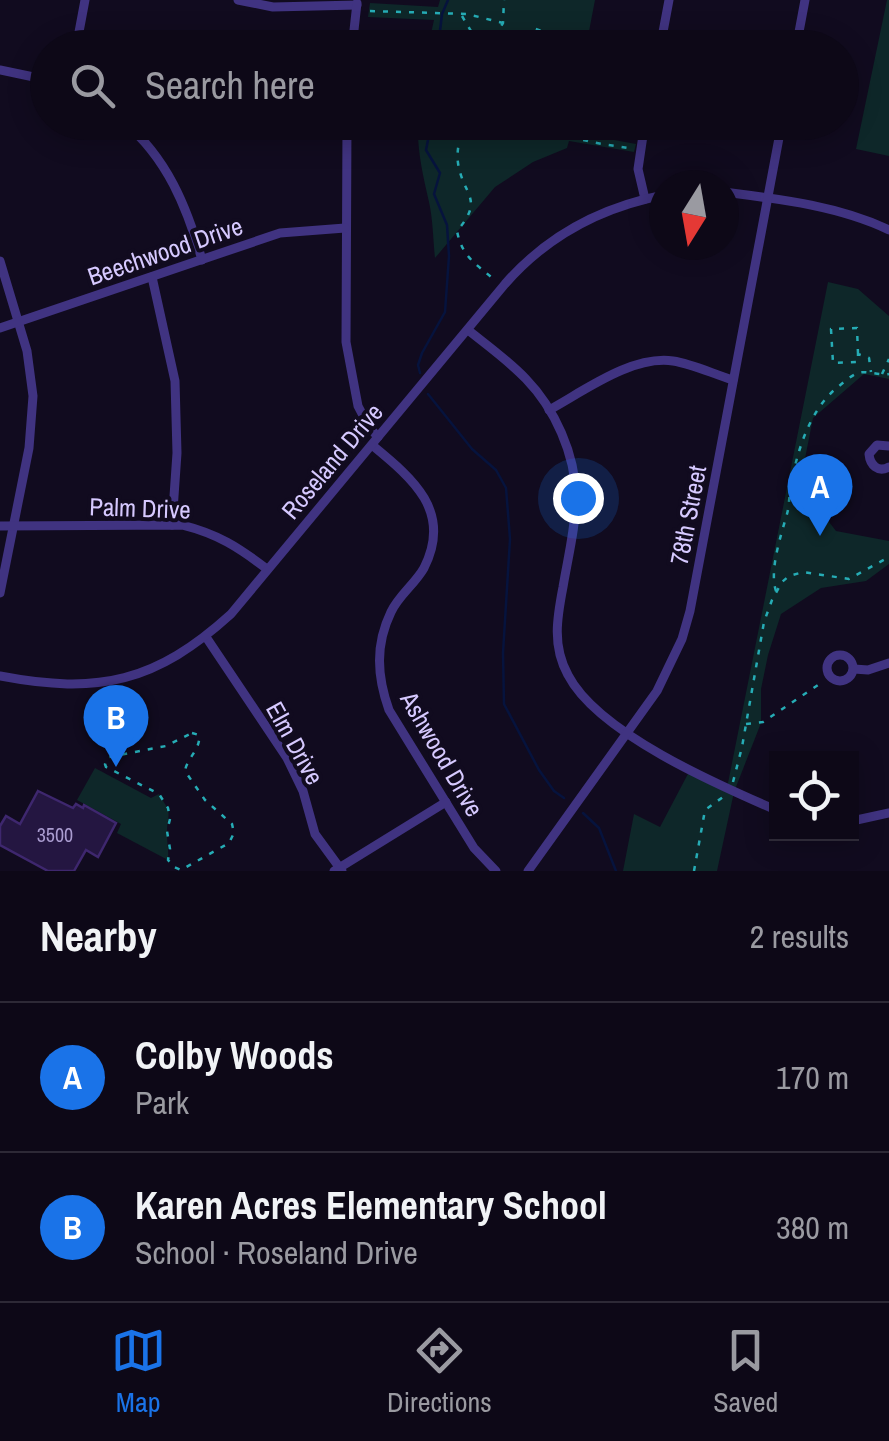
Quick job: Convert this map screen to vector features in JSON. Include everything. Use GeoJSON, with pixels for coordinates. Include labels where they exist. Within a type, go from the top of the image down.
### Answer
{"type":"FeatureCollection","features":[{"type":"Feature","properties":{"kind":"street"},"geometry":{"type":"LineString","coordinates":[[79,30],[85,0]]}},
{"type":"Feature","properties":{"kind":"street"},"geometry":{"type":"LineString","coordinates":[[238,0],[272,7],[357,2],[354,30]]}},
{"type":"Feature","properties":{"kind":"street"},"geometry":{"type":"LineString","coordinates":[[663,30],[669,0]]}},
{"type":"Feature","properties":{"kind":"street"},"geometry":{"type":"LineString","coordinates":[[799,30],[805,0]]}},
{"type":"Feature","properties":{"kind":"street"},"geometry":{"type":"LineString","coordinates":[[0,70],[30,76]]}},
{"type":"Feature","properties":{"kind":"street"},"geometry":{"type":"LineString","coordinates":[[142,140],[181,196],[202,260]]}},
{"type":"Feature","properties":{"kind":"street","name":"Ashwood Drive"},"geometry":{"type":"LineString","coordinates":[[347,140],[346,328],[358,406],[375,441],[417,485],[431,513],[434,538],[422,571],[393,608],[380,642],[381,688],[389,710],[474,848],[496,871]]}},
{"type":"Feature","properties":{"kind":"street"},"geometry":{"type":"LineString","coordinates":[[642,140],[638,169],[645,199]]}},
{"type":"Feature","properties":{"kind":"street","name":"78th Street"},"geometry":{"type":"LineString","coordinates":[[528,871],[657,692],[682,639],[779,140]]}},
{"type":"Feature","properties":{"kind":"street"},"geometry":{"type":"LineString","coordinates":[[739,194],[870,221],[889,230]]}},
{"type":"Feature","properties":{"kind":"street","name":"Roseland Drive"},"geometry":{"type":"LineString","coordinates":[[0,676],[48,683],[101,684],[154,668],[206,637],[231,614],[538,250],[598,215],[649,198]]}},
{"type":"Feature","properties":{"kind":"street","name":"Beechwood Drive"},"geometry":{"type":"LineString","coordinates":[[0,328],[280,233],[345,228]]}},
{"type":"Feature","properties":{"kind":"street"},"geometry":{"type":"LineString","coordinates":[[0,261],[32,374],[33,418],[0,593]]}},
{"type":"Feature","properties":{"kind":"street"},"geometry":{"type":"LineString","coordinates":[[152,277],[175,382],[177,453],[172,525]]}},
{"type":"Feature","properties":{"kind":"street"},"geometry":{"type":"LineString","coordinates":[[468,330],[525,378],[562,433],[576,499],[555,635],[568,678],[628,734],[769,807]]}},
{"type":"Feature","properties":{"kind":"street"},"geometry":{"type":"LineString","coordinates":[[549,410],[620,372],[652,361],[687,364],[733,380]]}},
{"type":"Feature","properties":{"kind":"street"},"geometry":{"type":"LineString","coordinates":[[889,446],[877,445],[870,460],[874,467],[889,468]]}},
{"type":"Feature","properties":{"kind":"street","name":"Palm Drive"},"geometry":{"type":"LineString","coordinates":[[0,526],[182,525],[234,544],[268,568]]}},
{"type":"Feature","properties":{"kind":"street","name":"Elm Drive"},"geometry":{"type":"LineString","coordinates":[[206,637],[287,758],[316,834],[339,870]]}},
{"type":"Feature","properties":{"kind":"street"},"geometry":{"type":"LineString","coordinates":[[854,669],[868,670],[889,663]]}},
{"type":"Feature","properties":{"kind":"street"},"geometry":{"type":"LineString","coordinates":[[339,870],[446,802]]}},
{"type":"Feature","properties":{"kind":"street"},"geometry":{"type":"LineString","coordinates":[[859,819],[889,813]]}},
{"type":"Feature","properties":{"kind":"path"},"geometry":{"type":"LineString","coordinates":[[499,30],[504,0]]}},
{"type":"Feature","properties":{"kind":"path"},"geometry":{"type":"LineString","coordinates":[[370,11],[483,16],[503,23]]}},
{"type":"Feature","properties":{"kind":"path"},"geometry":{"type":"LineString","coordinates":[[460,14],[470,30]]}},
{"type":"Feature","properties":{"kind":"path"},"geometry":{"type":"LineString","coordinates":[[460,140],[458,164],[472,207],[458,238],[463,252],[497,282]]}},
{"type":"Feature","properties":{"kind":"path"},"geometry":{"type":"LineString","coordinates":[[589,140],[628,148]]}},
{"type":"Feature","properties":{"kind":"path"},"geometry":{"type":"LineString","coordinates":[[857,328],[858,354],[858,362],[833,363],[831,329],[857,328]]}},
{"type":"Feature","properties":{"kind":"path"},"geometry":{"type":"LineString","coordinates":[[858,354],[869,358],[872,374]]}},
{"type":"Feature","properties":{"kind":"path"},"geometry":{"type":"LineString","coordinates":[[882,375],[889,358]]}},
{"type":"Feature","properties":{"kind":"path"},"geometry":{"type":"LineString","coordinates":[[776,592],[773,586],[780,535],[810,424],[832,392],[859,372],[889,374]]}},
{"type":"Feature","properties":{"kind":"path"},"geometry":{"type":"LineString","coordinates":[[694,871],[704,810],[722,797],[733,781],[764,622],[782,582],[796,573],[849,579],[889,558]]}},
{"type":"Feature","properties":{"kind":"path"},"geometry":{"type":"LineString","coordinates":[[746,724],[763,722],[818,685]]}},
{"type":"Feature","properties":{"kind":"path"},"geometry":{"type":"LineString","coordinates":[[192,732],[199,735],[200,743],[184,771],[206,800],[232,824],[234,834],[229,843],[195,864],[181,870],[174,868],[168,860],[170,816],[158,794],[106,767],[105,760],[166,746],[192,732]]}},
{"type":"Feature","properties":{"kind":"green space"},"geometry":{"type":"Polygon","coordinates":[[[440,0],[595,0],[589,30],[432,30],[434,20],[368,17],[370,3],[438,7],[440,0]]]}},
{"type":"Feature","properties":{"kind":"green space"},"geometry":{"type":"Polygon","coordinates":[[[889,0],[889,156],[856,149],[889,0]]]}},
{"type":"Feature","properties":{"kind":"green space"},"geometry":{"type":"Polygon","coordinates":[[[419,140],[614,140],[636,144],[634,152],[569,141],[567,148],[533,162],[495,187],[435,258],[419,140]]]}},
{"type":"Feature","properties":{"kind":"green space"},"geometry":{"type":"Polygon","coordinates":[[[828,282],[858,289],[889,316],[889,379],[864,374],[813,418],[800,484],[836,531],[889,541],[889,564],[866,581],[821,588],[781,614],[761,689],[761,723],[734,792],[717,871],[623,871],[634,814],[660,827],[690,770],[727,788],[828,282]]]}},
{"type":"Feature","properties":{"kind":"green space"},"geometry":{"type":"Polygon","coordinates":[[[95,768],[151,798],[159,794],[169,814],[168,860],[117,833],[121,824],[77,800],[95,768]]]}},
{"type":"Feature","properties":{"kind":"building"},"geometry":{"type":"Polygon","coordinates":[[[38,791],[73,808],[76,804],[83,808],[84,805],[116,823],[98,857],[86,850],[74,871],[48,871],[0,845],[0,826],[6,816],[20,824],[38,791]]]}},
{"type":"Feature","properties":{"kind":"waterway"},"geometry":{"type":"LineString","coordinates":[[440,30],[448,0]]}},
{"type":"Feature","properties":{"kind":"waterway"},"geometry":{"type":"LineString","coordinates":[[420,373],[422,353],[445,312],[449,256],[447,225],[434,194],[440,173],[426,150],[428,140]]}},
{"type":"Feature","properties":{"kind":"waterway"},"geometry":{"type":"LineString","coordinates":[[428,394],[472,449],[496,470],[506,488],[510,539],[504,704],[539,770],[564,798]]}},
{"type":"Feature","properties":{"kind":"waterway"},"geometry":{"type":"LineString","coordinates":[[583,813],[599,828],[616,871]]}},
{"type":"Feature","properties":{"kind":"place","name":"Colby Woods"},"geometry":{"type":"Point","coordinates":[820,536]}},
{"type":"Feature","properties":{"kind":"place","name":"Karen Acres Elementary School"},"geometry":{"type":"Point","coordinates":[116,767]}}]}
